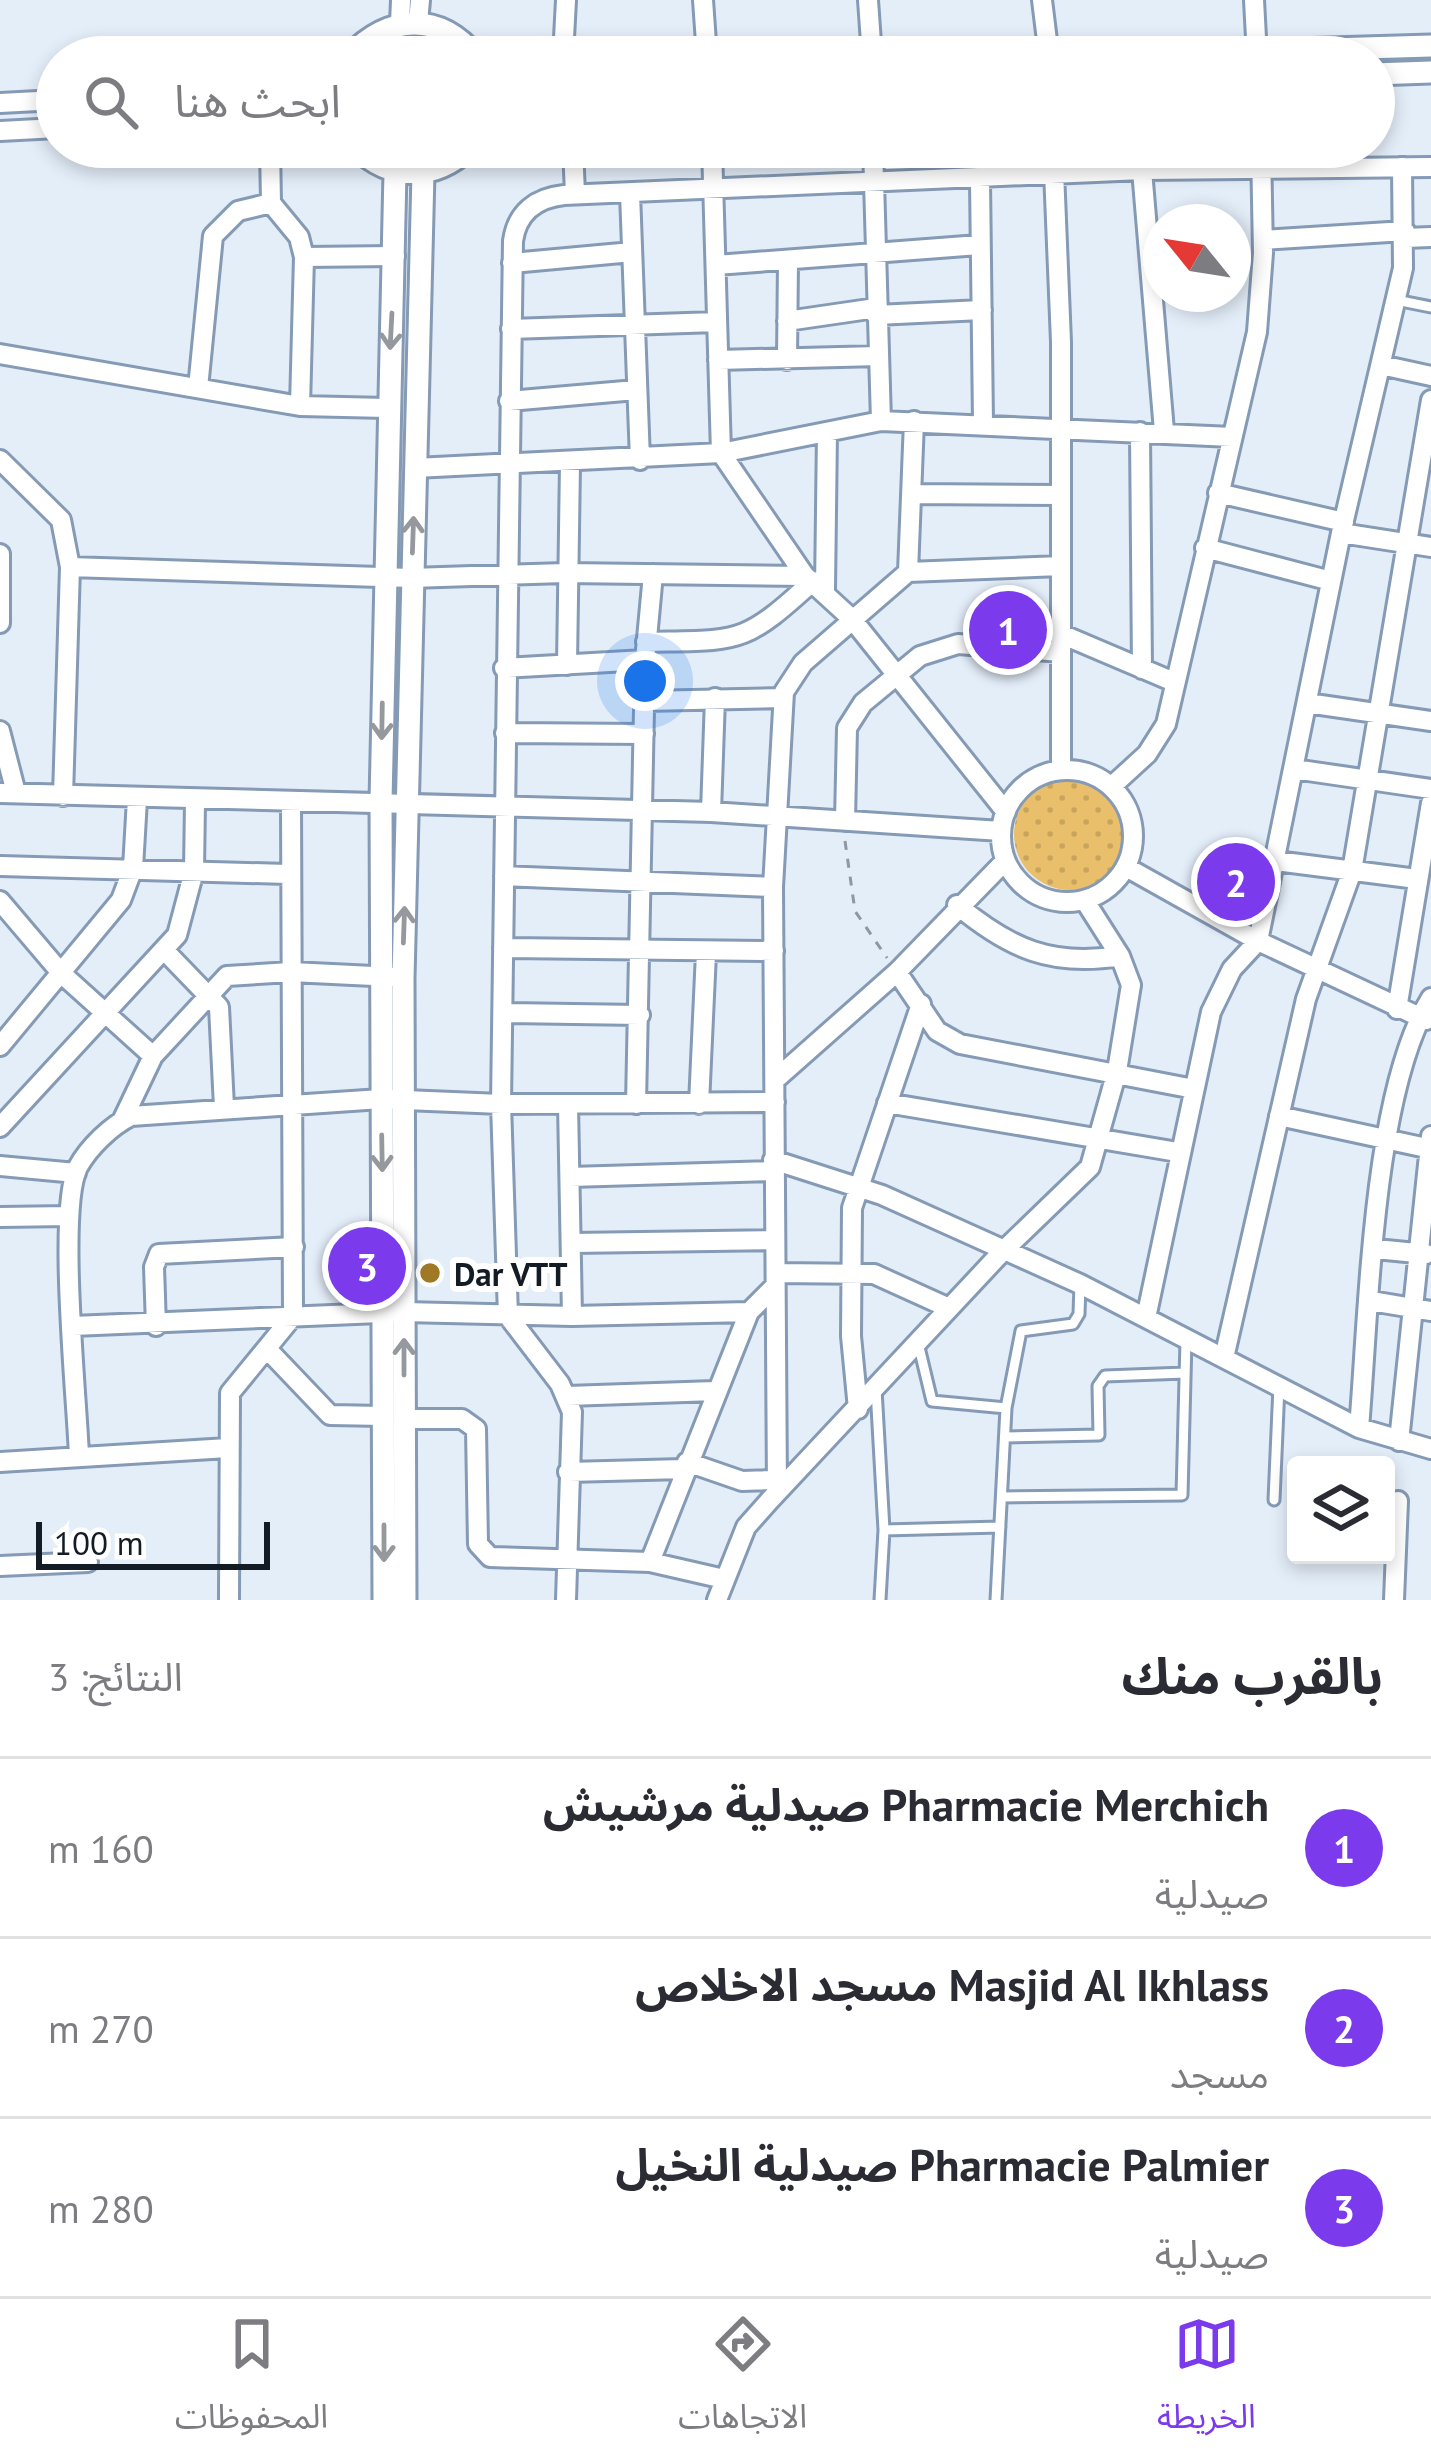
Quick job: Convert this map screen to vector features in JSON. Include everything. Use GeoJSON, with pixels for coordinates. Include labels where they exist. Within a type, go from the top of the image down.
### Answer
{"type":"FeatureCollection","features":[{"type":"Feature","properties":{"kind":"street"},"geometry":{"type":"LineString","coordinates":[[401,0],[413,16],[453,36]]}},
{"type":"Feature","properties":{"kind":"street"},"geometry":{"type":"LineString","coordinates":[[564,36],[566,0]]}},
{"type":"Feature","properties":{"kind":"street"},"geometry":{"type":"LineString","coordinates":[[703,0],[705,36]]}},
{"type":"Feature","properties":{"kind":"street"},"geometry":{"type":"LineString","coordinates":[[868,0],[871,36]]}},
{"type":"Feature","properties":{"kind":"street"},"geometry":{"type":"LineString","coordinates":[[1042,0],[1046,36]]}},
{"type":"Feature","properties":{"kind":"street"},"geometry":{"type":"LineString","coordinates":[[1255,0],[1256,36]]}},
{"type":"Feature","properties":{"kind":"street"},"geometry":{"type":"LineString","coordinates":[[371,36],[413,16]]}},
{"type":"Feature","properties":{"kind":"street"},"geometry":{"type":"LineString","coordinates":[[1395,47],[1431,46]]}},
{"type":"Feature","properties":{"kind":"street"},"geometry":{"type":"LineString","coordinates":[[1395,73],[1431,72]]}},
{"type":"Feature","properties":{"kind":"street"},"geometry":{"type":"LineString","coordinates":[[0,103],[36,101]]}},
{"type":"Feature","properties":{"kind":"street"},"geometry":{"type":"LineString","coordinates":[[0,131],[36,129]]}},
{"type":"Feature","properties":{"kind":"street"},"geometry":{"type":"LineString","coordinates":[[1395,167],[1431,167]]}},
{"type":"Feature","properties":{"kind":"street"},"geometry":{"type":"LineString","coordinates":[[1146,1318],[1178,1152],[1218,992],[1258,941],[1276,861],[1342,528],[1396,300],[1405,235],[1402,167]]}},
{"type":"Feature","properties":{"kind":"street"},"geometry":{"type":"LineString","coordinates":[[270,168],[271,203],[299,237],[304,257],[299,406]]}},
{"type":"Feature","properties":{"kind":"street"},"geometry":{"type":"LineString","coordinates":[[389,168],[423,173],[442,168]]}},
{"type":"Feature","properties":{"kind":"street"},"geometry":{"type":"LineString","coordinates":[[573,168],[574,194]]}},
{"type":"Feature","properties":{"kind":"street"},"geometry":{"type":"LineString","coordinates":[[713,168],[721,453],[814,582],[896,675],[1003,821]]}},
{"type":"Feature","properties":{"kind":"street"},"geometry":{"type":"LineString","coordinates":[[874,168],[881,421]]}},
{"type":"Feature","properties":{"kind":"street"},"geometry":{"type":"LineString","coordinates":[[1054,168],[1061,770]]}},
{"type":"Feature","properties":{"kind":"street"},"geometry":{"type":"LineString","coordinates":[[566,1600],[572,1412],[567,1396],[508,1316],[501,1104],[512,263],[513,235],[524,213],[541,200],[574,194],[980,181],[1142,170],[1355,168]]}},
{"type":"Feature","properties":{"kind":"street"},"geometry":{"type":"LineString","coordinates":[[1142,170],[1164,431]]}},
{"type":"Feature","properties":{"kind":"street"},"geometry":{"type":"LineString","coordinates":[[1112,787],[1162,734],[1256,332],[1262,170]]}},
{"type":"Feature","properties":{"kind":"street"},"geometry":{"type":"LineString","coordinates":[[394,1312],[379,975],[395,172]]}},
{"type":"Feature","properties":{"kind":"street"},"geometry":{"type":"LineString","coordinates":[[384,1600],[406,1101],[403,977],[423,173]]}},
{"type":"Feature","properties":{"kind":"street"},"geometry":{"type":"LineString","coordinates":[[980,181],[983,422]]}},
{"type":"Feature","properties":{"kind":"street"},"geometry":{"type":"LineString","coordinates":[[630,194],[640,460]]}},
{"type":"Feature","properties":{"kind":"street"},"geometry":{"type":"LineString","coordinates":[[198,388],[213,236],[238,211],[271,203]]}},
{"type":"Feature","properties":{"kind":"street"},"geometry":{"type":"LineString","coordinates":[[1263,240],[1431,237]]}},
{"type":"Feature","properties":{"kind":"street"},"geometry":{"type":"LineString","coordinates":[[716,265],[980,245]]}},
{"type":"Feature","properties":{"kind":"street"},"geometry":{"type":"LineString","coordinates":[[512,263],[632,252]]}},
{"type":"Feature","properties":{"kind":"street"},"geometry":{"type":"LineString","coordinates":[[304,257],[395,256]]}},
{"type":"Feature","properties":{"kind":"street"},"geometry":{"type":"LineString","coordinates":[[788,261],[788,359]]}},
{"type":"Feature","properties":{"kind":"street"},"geometry":{"type":"LineString","coordinates":[[787,321],[876,312],[982,310]]}},
{"type":"Feature","properties":{"kind":"street"},"geometry":{"type":"LineString","coordinates":[[511,329],[635,321],[716,322]]}},
{"type":"Feature","properties":{"kind":"street"},"geometry":{"type":"LineString","coordinates":[[0,354],[299,406],[387,408]]}},
{"type":"Feature","properties":{"kind":"street"},"geometry":{"type":"LineString","coordinates":[[718,359],[879,356]]}},
{"type":"Feature","properties":{"kind":"street"},"geometry":{"type":"LineString","coordinates":[[1381,364],[1431,376]]}},
{"type":"Feature","properties":{"kind":"street"},"geometry":{"type":"LineString","coordinates":[[509,401],[636,390]]}},
{"type":"Feature","properties":{"kind":"street"},"geometry":{"type":"LineString","coordinates":[[1224,1358],[1306,999],[1352,871],[1431,400]]}},
{"type":"Feature","properties":{"kind":"street"},"geometry":{"type":"LineString","coordinates":[[415,468],[721,453],[881,421],[983,422],[1232,437]]}},
{"type":"Feature","properties":{"kind":"street"},"geometry":{"type":"LineString","coordinates":[[908,572],[914,421]]}},
{"type":"Feature","properties":{"kind":"street"},"geometry":{"type":"LineString","coordinates":[[505,668],[567,665],[726,641],[759,630],[814,582],[827,432]]}},
{"type":"Feature","properties":{"kind":"street"},"geometry":{"type":"LineString","coordinates":[[1140,432],[1142,669]]}},
{"type":"Feature","properties":{"kind":"street"},"geometry":{"type":"LineString","coordinates":[[0,460],[62,520],[70,567],[63,796]]}},
{"type":"Feature","properties":{"kind":"street"},"geometry":{"type":"LineString","coordinates":[[567,665],[570,464]]}},
{"type":"Feature","properties":{"kind":"street"},"geometry":{"type":"LineString","coordinates":[[1218,493],[1431,547]]}},
{"type":"Feature","properties":{"kind":"street"},"geometry":{"type":"LineString","coordinates":[[913,494],[1061,495]]}},
{"type":"Feature","properties":{"kind":"street"},"geometry":{"type":"LineString","coordinates":[[1205,548],[1331,581]]}},
{"type":"Feature","properties":{"kind":"street"},"geometry":{"type":"LineString","coordinates":[[0,554],[0,622]]}},
{"type":"Feature","properties":{"kind":"street"},"geometry":{"type":"LineString","coordinates":[[775,1486],[773,887],[782,698],[794,674],[908,572],[1061,566]]}},
{"type":"Feature","properties":{"kind":"street"},"geometry":{"type":"LineString","coordinates":[[70,567],[411,578],[653,574],[814,582]]}},
{"type":"Feature","properties":{"kind":"street"},"geometry":{"type":"LineString","coordinates":[[636,1104],[644,701],[653,574]]}},
{"type":"Feature","properties":{"kind":"street"},"geometry":{"type":"LineString","coordinates":[[844,821],[847,728],[862,703],[935,647],[1061,643],[1174,682]]}},
{"type":"Feature","properties":{"kind":"street"},"geometry":{"type":"LineString","coordinates":[[711,812],[715,698]]}},
{"type":"Feature","properties":{"kind":"street"},"geometry":{"type":"LineString","coordinates":[[644,701],[782,698]]}},
{"type":"Feature","properties":{"kind":"street"},"geometry":{"type":"LineString","coordinates":[[1307,703],[1431,721]]}},
{"type":"Feature","properties":{"kind":"street"},"geometry":{"type":"LineString","coordinates":[[0,731],[8,793],[195,802],[506,805],[844,821],[1003,821]]}},
{"type":"Feature","properties":{"kind":"street"},"geometry":{"type":"LineString","coordinates":[[505,733],[644,734]]}},
{"type":"Feature","properties":{"kind":"street"},"geometry":{"type":"LineString","coordinates":[[1294,769],[1431,789]]}},
{"type":"Feature","properties":{"kind":"street"},"geometry":{"type":"LineString","coordinates":[[1061,770],[1095,776],[1112,787],[1128,810],[1134,839],[1126,867],[1109,888],[1085,901],[1066,904],[1029,892],[1005,861],[1003,821],[1021,788],[1061,770]]}},
{"type":"Feature","properties":{"kind":"street"},"geometry":{"type":"LineString","coordinates":[[0,1046],[116,909],[133,868],[137,799]]}},
{"type":"Feature","properties":{"kind":"street"},"geometry":{"type":"LineString","coordinates":[[0,1126],[179,931],[194,871],[195,802]]}},
{"type":"Feature","properties":{"kind":"street"},"geometry":{"type":"LineString","coordinates":[[229,1600],[230,1393],[293,1316],[287,874],[291,802]]}},
{"type":"Feature","properties":{"kind":"street"},"geometry":{"type":"LineString","coordinates":[[1397,1009],[1431,803]]}},
{"type":"Feature","properties":{"kind":"street"},"geometry":{"type":"LineString","coordinates":[[776,1078],[897,972],[957,905],[1005,861]]}},
{"type":"Feature","properties":{"kind":"street"},"geometry":{"type":"LineString","coordinates":[[1276,861],[1417,880]]}},
{"type":"Feature","properties":{"kind":"street"},"geometry":{"type":"LineString","coordinates":[[0,866],[287,874]]}},
{"type":"Feature","properties":{"kind":"street"},"geometry":{"type":"LineString","coordinates":[[1126,867],[1258,941],[1425,1020]]}},
{"type":"Feature","properties":{"kind":"street"},"geometry":{"type":"LineString","coordinates":[[504,876],[773,887]]}},
{"type":"Feature","properties":{"kind":"street"},"geometry":{"type":"LineString","coordinates":[[717,1600],[746,1527],[775,1486],[858,1409],[1001,1253],[1082,1180],[1099,1142],[1117,1071],[1131,985],[1120,956],[1085,901]]}},
{"type":"Feature","properties":{"kind":"street"},"geometry":{"type":"LineString","coordinates":[[0,902],[62,974],[153,1056]]}},
{"type":"Feature","properties":{"kind":"street"},"geometry":{"type":"LineString","coordinates":[[957,905],[1004,941],[1037,957],[1064,962],[1120,956]]}},
{"type":"Feature","properties":{"kind":"street"},"geometry":{"type":"LineString","coordinates":[[502,948],[774,951]]}},
{"type":"Feature","properties":{"kind":"street"},"geometry":{"type":"LineString","coordinates":[[165,950],[208,992],[221,1016],[224,1108]]}},
{"type":"Feature","properties":{"kind":"street"},"geometry":{"type":"LineString","coordinates":[[699,1104],[706,952]]}},
{"type":"Feature","properties":{"kind":"street"},"geometry":{"type":"LineString","coordinates":[[80,1456],[69,1216],[76,1173],[122,1120],[153,1056],[227,976],[291,972],[403,977]]}},
{"type":"Feature","properties":{"kind":"street"},"geometry":{"type":"LineString","coordinates":[[897,972],[937,1031],[960,1044],[1194,1089]]}},
{"type":"Feature","properties":{"kind":"street"},"geometry":{"type":"LineString","coordinates":[[1359,1428],[1385,1139],[1431,998]]}},
{"type":"Feature","properties":{"kind":"street"},"geometry":{"type":"LineString","coordinates":[[858,1409],[850,1272],[852,1208],[921,1004]]}},
{"type":"Feature","properties":{"kind":"street"},"geometry":{"type":"LineString","coordinates":[[503,1013],[640,1015]]}},
{"type":"Feature","properties":{"kind":"street"},"geometry":{"type":"LineString","coordinates":[[122,1120],[148,1112],[381,1099],[501,1104],[776,1102]]}},
{"type":"Feature","properties":{"kind":"street"},"geometry":{"type":"LineString","coordinates":[[887,1102],[1178,1152]]}},
{"type":"Feature","properties":{"kind":"street"},"geometry":{"type":"LineString","coordinates":[[568,1104],[572,1316]]}},
{"type":"Feature","properties":{"kind":"street"},"geometry":{"type":"LineString","coordinates":[[1279,1116],[1430,1144],[1421,1309],[1399,1441]]}},
{"type":"Feature","properties":{"kind":"street"},"geometry":{"type":"LineString","coordinates":[[570,1177],[773,1165],[859,1185],[1001,1253],[1080,1284],[1359,1428],[1431,1449]]}},
{"type":"Feature","properties":{"kind":"street"},"geometry":{"type":"LineString","coordinates":[[0,1166],[76,1173]]}},
{"type":"Feature","properties":{"kind":"street"},"geometry":{"type":"LineString","coordinates":[[0,1217],[69,1216]]}},
{"type":"Feature","properties":{"kind":"street"},"geometry":{"type":"LineString","coordinates":[[572,1243],[775,1240]]}},
{"type":"Feature","properties":{"kind":"street"},"geometry":{"type":"LineString","coordinates":[[156,1326],[154,1268],[159,1254],[294,1247]]}},
{"type":"Feature","properties":{"kind":"street"},"geometry":{"type":"LineString","coordinates":[[1376,1249],[1425,1254]]}},
{"type":"Feature","properties":{"kind":"street"},"geometry":{"type":"LineString","coordinates":[[650,1562],[749,1312],[775,1279],[874,1274],[949,1308]]}},
{"type":"Feature","properties":{"kind":"street"},"geometry":{"type":"LineString","coordinates":[[1371,1301],[1421,1309]]}},
{"type":"Feature","properties":{"kind":"street"},"geometry":{"type":"LineString","coordinates":[[73,1326],[156,1326],[394,1312],[508,1316],[749,1312]]}},
{"type":"Feature","properties":{"kind":"street"},"geometry":{"type":"LineString","coordinates":[[268,1350],[310,1400],[330,1414],[462,1419],[476,1429],[477,1535],[483,1553],[650,1562],[724,1579]]}},
{"type":"Feature","properties":{"kind":"street"},"geometry":{"type":"LineString","coordinates":[[567,1396],[715,1390]]}},
{"type":"Feature","properties":{"kind":"street"},"geometry":{"type":"LineString","coordinates":[[394,1418],[405,1600]]}},
{"type":"Feature","properties":{"kind":"street"},"geometry":{"type":"LineString","coordinates":[[0,1462],[228,1448]]}},
{"type":"Feature","properties":{"kind":"street"},"geometry":{"type":"LineString","coordinates":[[568,1472],[686,1465],[775,1486]]}},
{"type":"Feature","properties":{"kind":"street"},"geometry":{"type":"LineString","coordinates":[[1394,1600],[1398,1501]]}},
{"type":"Feature","properties":{"kind":"street"},"geometry":{"type":"LineString","coordinates":[[0,1566],[88,1562]]}},
{"type":"Feature","properties":{"kind":"lane"},"geometry":{"type":"LineString","coordinates":[[1396,300],[1431,308]]}},
{"type":"Feature","properties":{"kind":"lane"},"geometry":{"type":"LineString","coordinates":[[996,1600],[1006,1408],[1021,1331],[1073,1324],[1079,1314],[1080,1284]]}},
{"type":"Feature","properties":{"kind":"lane"},"geometry":{"type":"LineString","coordinates":[[1001,1497],[1182,1496],[1186,1338]]}},
{"type":"Feature","properties":{"kind":"lane"},"geometry":{"type":"LineString","coordinates":[[918,1343],[932,1402],[1006,1408]]}},
{"type":"Feature","properties":{"kind":"lane"},"geometry":{"type":"LineString","coordinates":[[1006,1437],[1099,1435],[1098,1386],[1106,1376],[1185,1373]]}},
{"type":"Feature","properties":{"kind":"lane"},"geometry":{"type":"LineString","coordinates":[[1274,1501],[1279,1386]]}},
{"type":"Feature","properties":{"kind":"lane"},"geometry":{"type":"LineString","coordinates":[[876,1389],[884,1529],[880,1600]]}},
{"type":"Feature","properties":{"kind":"lane"},"geometry":{"type":"LineString","coordinates":[[884,1529],[1000,1527]]}},
{"type":"Feature","properties":{"kind":"path"},"geometry":{"type":"LineString","coordinates":[[844,821],[849,896],[867,932],[897,972]]}},
{"type":"Feature","properties":{"kind":"shaded area"},"geometry":{"type":"Polygon","coordinates":[[[1070,778],[1092,782],[1110,794],[1122,812],[1126,834],[1122,856],[1110,874],[1092,886],[1070,890],[1048,886],[1030,874],[1018,856],[1014,834],[1018,812],[1030,794],[1048,782],[1070,778]]]}},
{"type":"Feature","properties":{"kind":"building"},"geometry":{"type":"Polygon","coordinates":[[[1210,866],[1258,874],[1251,907],[1231,907],[1202,889],[1210,866]]]}},
{"type":"Feature","properties":{"kind":"place","name":"Pharmacie Merchich صيدلية مرشيش"},"geometry":{"type":"Point","coordinates":[1008,630]}},
{"type":"Feature","properties":{"kind":"place","name":"Masjid Al Ikhlass مسجد الاخلاص"},"geometry":{"type":"Point","coordinates":[1236,882]}},
{"type":"Feature","properties":{"kind":"place","name":"Pharmacie Palmier صيدلية النخيل"},"geometry":{"type":"Point","coordinates":[367,1266]}},
{"type":"Feature","properties":{"kind":"place","name":"Dar VTT"},"geometry":{"type":"Point","coordinates":[430,1273]}}]}
